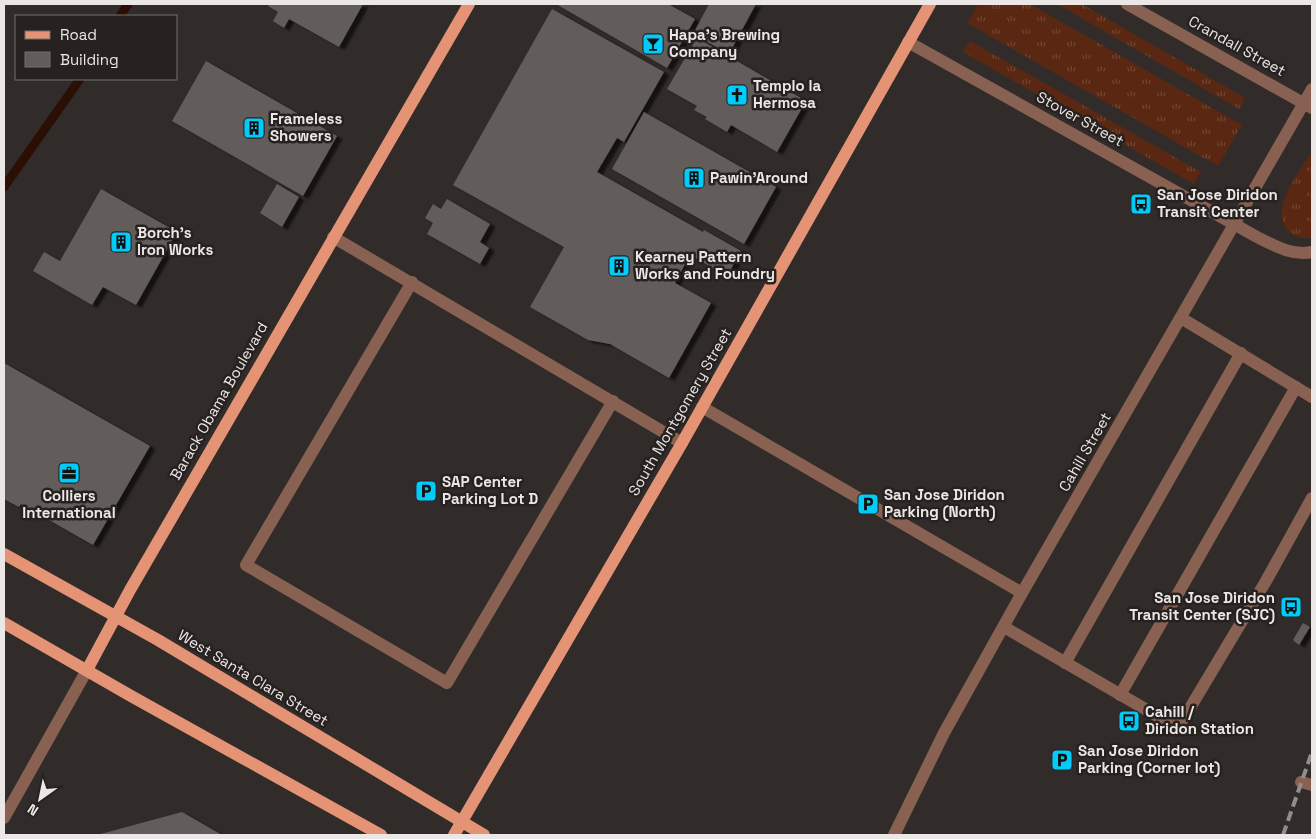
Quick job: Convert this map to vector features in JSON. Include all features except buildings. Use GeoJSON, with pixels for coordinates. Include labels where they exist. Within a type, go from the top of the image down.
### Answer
{"type":"FeatureCollection","features":[{"type":"Feature","properties":{"kind":"main road","name":"Barack Obama Boulevard"},"geometry":{"type":"LineString","coordinates":[[87,670],[333,237],[469,4]]}},
{"type":"Feature","properties":{"kind":"main road","name":"South Montgomery Street"},"geometry":{"type":"LineString","coordinates":[[454,835],[682,442],[930,4]]}},
{"type":"Feature","properties":{"kind":"main road","name":"West Santa Clara Street"},"geometry":{"type":"LineString","coordinates":[[4,554],[116,616],[484,835]]}},
{"type":"Feature","properties":{"kind":"main road"},"geometry":{"type":"LineString","coordinates":[[4,623],[130,696],[382,835]]}},
{"type":"Feature","properties":{"kind":"street","name":"Crandall Street"},"geometry":{"type":"LineString","coordinates":[[1127,4],[1308,105]]}},
{"type":"Feature","properties":{"kind":"street","name":"Stover Street"},"geometry":{"type":"LineString","coordinates":[[908,42],[1280,248],[1303,254],[1312,252]]}},
{"type":"Feature","properties":{"kind":"street","name":"Cahill Street"},"geometry":{"type":"LineString","coordinates":[[894,835],[944,733],[1022,593],[1235,224],[1308,105],[1312,89]]}},
{"type":"Feature","properties":{"kind":"street"},"geometry":{"type":"LineString","coordinates":[[333,237],[682,442]]}},
{"type":"Feature","properties":{"kind":"street"},"geometry":{"type":"LineString","coordinates":[[412,282],[246,565],[448,684],[613,401]]}},
{"type":"Feature","properties":{"kind":"street"},"geometry":{"type":"LineString","coordinates":[[1181,318],[1312,397]]}},
{"type":"Feature","properties":{"kind":"street"},"geometry":{"type":"LineString","coordinates":[[1066,663],[1240,353]]}},
{"type":"Feature","properties":{"kind":"street"},"geometry":{"type":"LineString","coordinates":[[1120,695],[1296,387]]}},
{"type":"Feature","properties":{"kind":"street"},"geometry":{"type":"LineString","coordinates":[[702,407],[1022,593]]}},
{"type":"Feature","properties":{"kind":"street"},"geometry":{"type":"LineString","coordinates":[[1004,627],[1178,728],[1266,581],[1312,498]]}},
{"type":"Feature","properties":{"kind":"street","name":"Barack Obama Boulevard"},"geometry":{"type":"LineString","coordinates":[[4,818],[87,670]]}},
{"type":"Feature","properties":{"kind":"green space"},"geometry":{"type":"Polygon","coordinates":[[[978,4],[1030,4],[1242,125],[1218,166],[967,23],[978,4]]]}},
{"type":"Feature","properties":{"kind":"green space"},"geometry":{"type":"Polygon","coordinates":[[[1057,4],[1082,4],[1245,98],[1239,109],[1057,4]]]}},
{"type":"Feature","properties":{"kind":"green space"},"geometry":{"type":"Polygon","coordinates":[[[970,41],[1201,172],[1194,184],[963,52],[970,41]]]}},
{"type":"Feature","properties":{"kind":"green space"},"geometry":{"type":"Polygon","coordinates":[[[1312,155],[1312,238],[1305,238],[1296,236],[1287,230],[1282,212],[1283,202],[1292,182],[1309,156],[1312,155]]]}},
{"type":"Feature","properties":{"kind":"waterway"},"geometry":{"type":"LineString","coordinates":[[121,15],[128,4]]}},
{"type":"Feature","properties":{"kind":"waterway"},"geometry":{"type":"LineString","coordinates":[[4,187],[79,80]]}},
{"type":"Feature","properties":{"kind":"railway"},"geometry":{"type":"LineString","coordinates":[[1283,835],[1312,752]]}},
{"type":"Feature","properties":{"kind":"place","name":"Hapa’s Brewing Company"},"geometry":{"type":"Point","coordinates":[653,44]}},
{"type":"Feature","properties":{"kind":"place","name":"Templo la Hermosa"},"geometry":{"type":"Point","coordinates":[737,95]}},
{"type":"Feature","properties":{"kind":"place","name":"Frameless Showers"},"geometry":{"type":"Point","coordinates":[254,128]}},
{"type":"Feature","properties":{"kind":"place","name":"Pawin’Around"},"geometry":{"type":"Point","coordinates":[694,178]}},
{"type":"Feature","properties":{"kind":"place","name":"San Jose Diridon Transit Center"},"geometry":{"type":"Point","coordinates":[1141,204]}},
{"type":"Feature","properties":{"kind":"place","name":"Borch’s Iron Works"},"geometry":{"type":"Point","coordinates":[121,242]}},
{"type":"Feature","properties":{"kind":"place","name":"Kearney Pattern Works and Foundry"},"geometry":{"type":"Point","coordinates":[619,266]}},
{"type":"Feature","properties":{"kind":"place","name":"Colliers International"},"geometry":{"type":"Point","coordinates":[69,473]}},
{"type":"Feature","properties":{"kind":"place","name":"SAP Center Parking Lot D"},"geometry":{"type":"Point","coordinates":[426,491]}},
{"type":"Feature","properties":{"kind":"place","name":"San Jose Diridon Parking (North)"},"geometry":{"type":"Point","coordinates":[868,504]}},
{"type":"Feature","properties":{"kind":"place","name":"San Jose Diridon Transit Center (SJC)"},"geometry":{"type":"Point","coordinates":[1291,607]}},
{"type":"Feature","properties":{"kind":"place","name":"Cahill / Diridon Station"},"geometry":{"type":"Point","coordinates":[1129,721]}},
{"type":"Feature","properties":{"kind":"place","name":"San Jose Diridon Parking (Corner lot)"},"geometry":{"type":"Point","coordinates":[1062,760]}}]}
